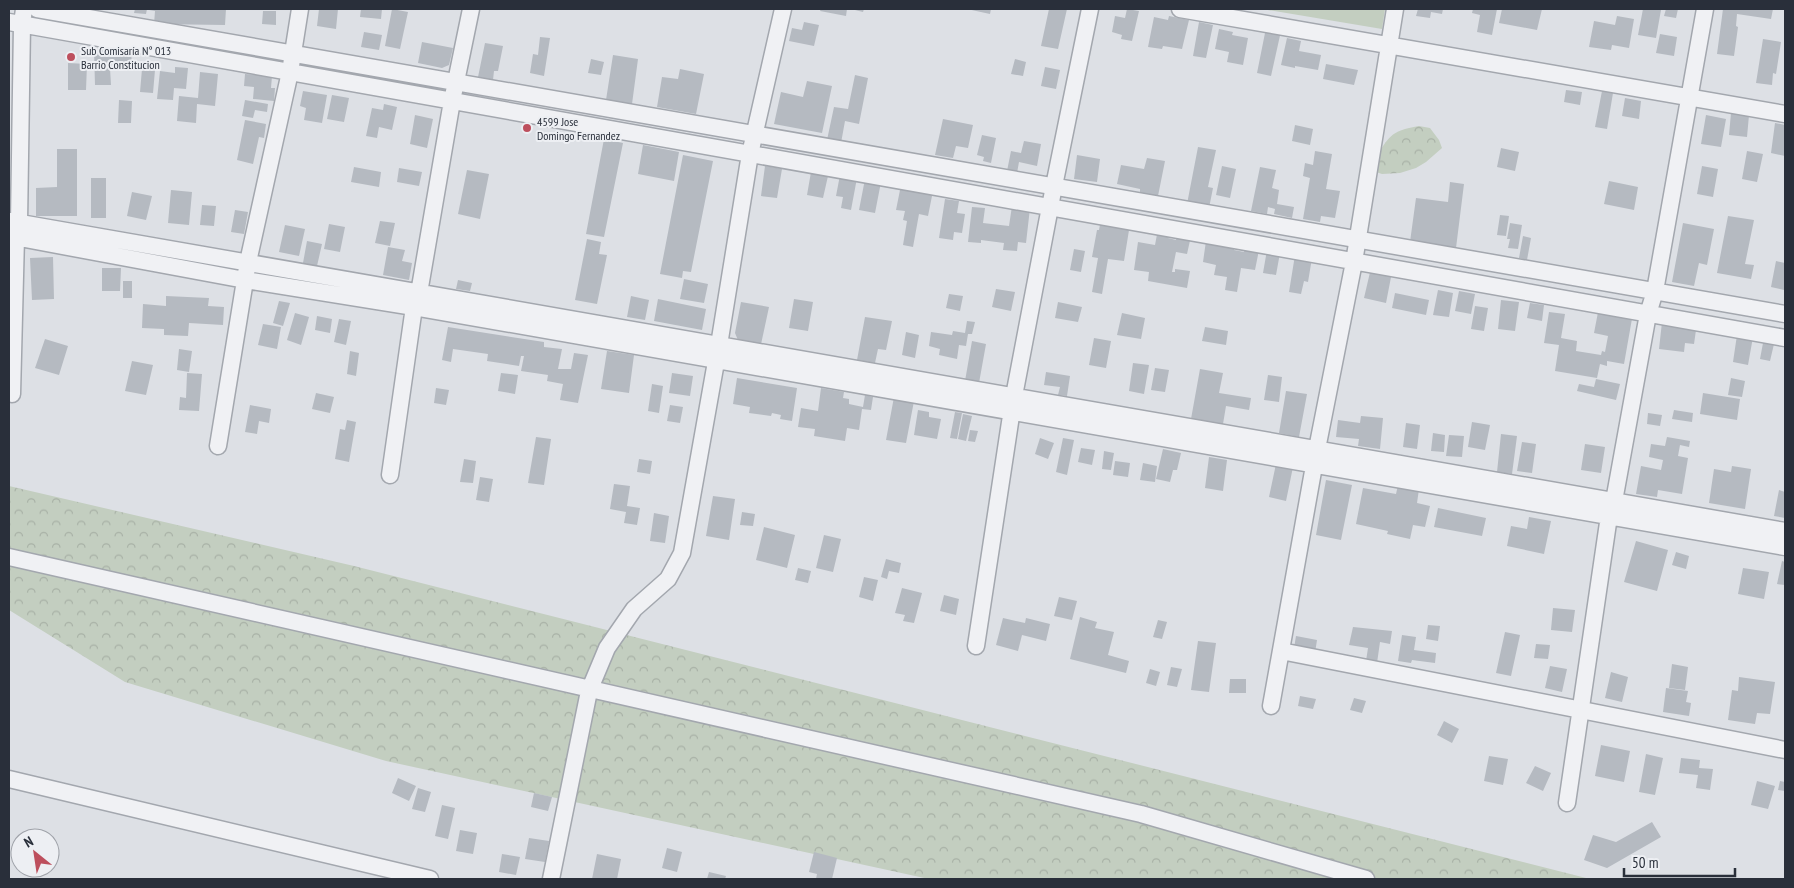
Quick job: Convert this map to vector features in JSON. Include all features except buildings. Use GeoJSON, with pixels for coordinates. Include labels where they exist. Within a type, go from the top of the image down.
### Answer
{"type":"FeatureCollection","features":[{"type":"Feature","properties":{"kind":"street"},"geometry":{"type":"LineString","coordinates":[[37,9],[1785,314]]}},
{"type":"Feature","properties":{"kind":"street"},"geometry":{"type":"LineString","coordinates":[[218,446],[248,262],[290,72],[300,9]]}},
{"type":"Feature","properties":{"kind":"street"},"geometry":{"type":"LineString","coordinates":[[390,475],[417,300],[452,101],[471,9]]}},
{"type":"Feature","properties":{"kind":"street"},"geometry":{"type":"LineString","coordinates":[[551,879],[590,689],[607,648],[634,610],[668,579],[682,553],[750,154],[783,9]]}},
{"type":"Feature","properties":{"kind":"street"},"geometry":{"type":"LineString","coordinates":[[976,646],[1014,404],[1054,186],[1090,9]]}},
{"type":"Feature","properties":{"kind":"street"},"geometry":{"type":"LineString","coordinates":[[1180,9],[1785,114]]}},
{"type":"Feature","properties":{"kind":"street"},"geometry":{"type":"LineString","coordinates":[[1272,706],[1316,457],[1354,262],[1395,9]]}},
{"type":"Feature","properties":{"kind":"street"},"geometry":{"type":"LineString","coordinates":[[1567,803],[1612,509],[1705,9]]}},
{"type":"Feature","properties":{"kind":"street"},"geometry":{"type":"LineString","coordinates":[[12,394],[13,229],[18,18],[290,72],[1785,338]]}},
{"type":"Feature","properties":{"kind":"street"},"geometry":{"type":"LineString","coordinates":[[13,229],[248,262],[417,300],[1612,509],[1785,547]]}},
{"type":"Feature","properties":{"kind":"street"},"geometry":{"type":"LineString","coordinates":[[13,229],[246,280],[417,300]]}},
{"type":"Feature","properties":{"kind":"street"},"geometry":{"type":"LineString","coordinates":[[1612,509],[1785,531]]}},
{"type":"Feature","properties":{"kind":"street"},"geometry":{"type":"LineString","coordinates":[[9,557],[1141,814],[1366,879]]}},
{"type":"Feature","properties":{"kind":"street"},"geometry":{"type":"LineString","coordinates":[[1281,651],[1785,750]]}},
{"type":"Feature","properties":{"kind":"street"},"geometry":{"type":"LineString","coordinates":[[9,779],[430,879]]}},
{"type":"Feature","properties":{"kind":"green space"},"geometry":{"type":"Polygon","coordinates":[[[1262,9],[1385,9],[1382,29],[1262,9]]]}},
{"type":"Feature","properties":{"kind":"green space"},"geometry":{"type":"Polygon","coordinates":[[[1419,126],[1430,128],[1439,140],[1442,148],[1416,168],[1400,173],[1382,174],[1376,172],[1374,161],[1391,136],[1401,130],[1419,126]]]}},
{"type":"Feature","properties":{"kind":"green space"},"geometry":{"type":"Polygon","coordinates":[[[9,486],[354,566],[1590,879],[929,879],[386,761],[125,682],[9,610],[9,486]]]}},
{"type":"Feature","properties":{"kind":"place","name":"Sub Comisaría N° 013 Barrio Constitucion"},"geometry":{"type":"Point","coordinates":[71,57]}},
{"type":"Feature","properties":{"kind":"place","name":"4599 Jose Domingo Fernandez"},"geometry":{"type":"Point","coordinates":[527,128]}}]}
